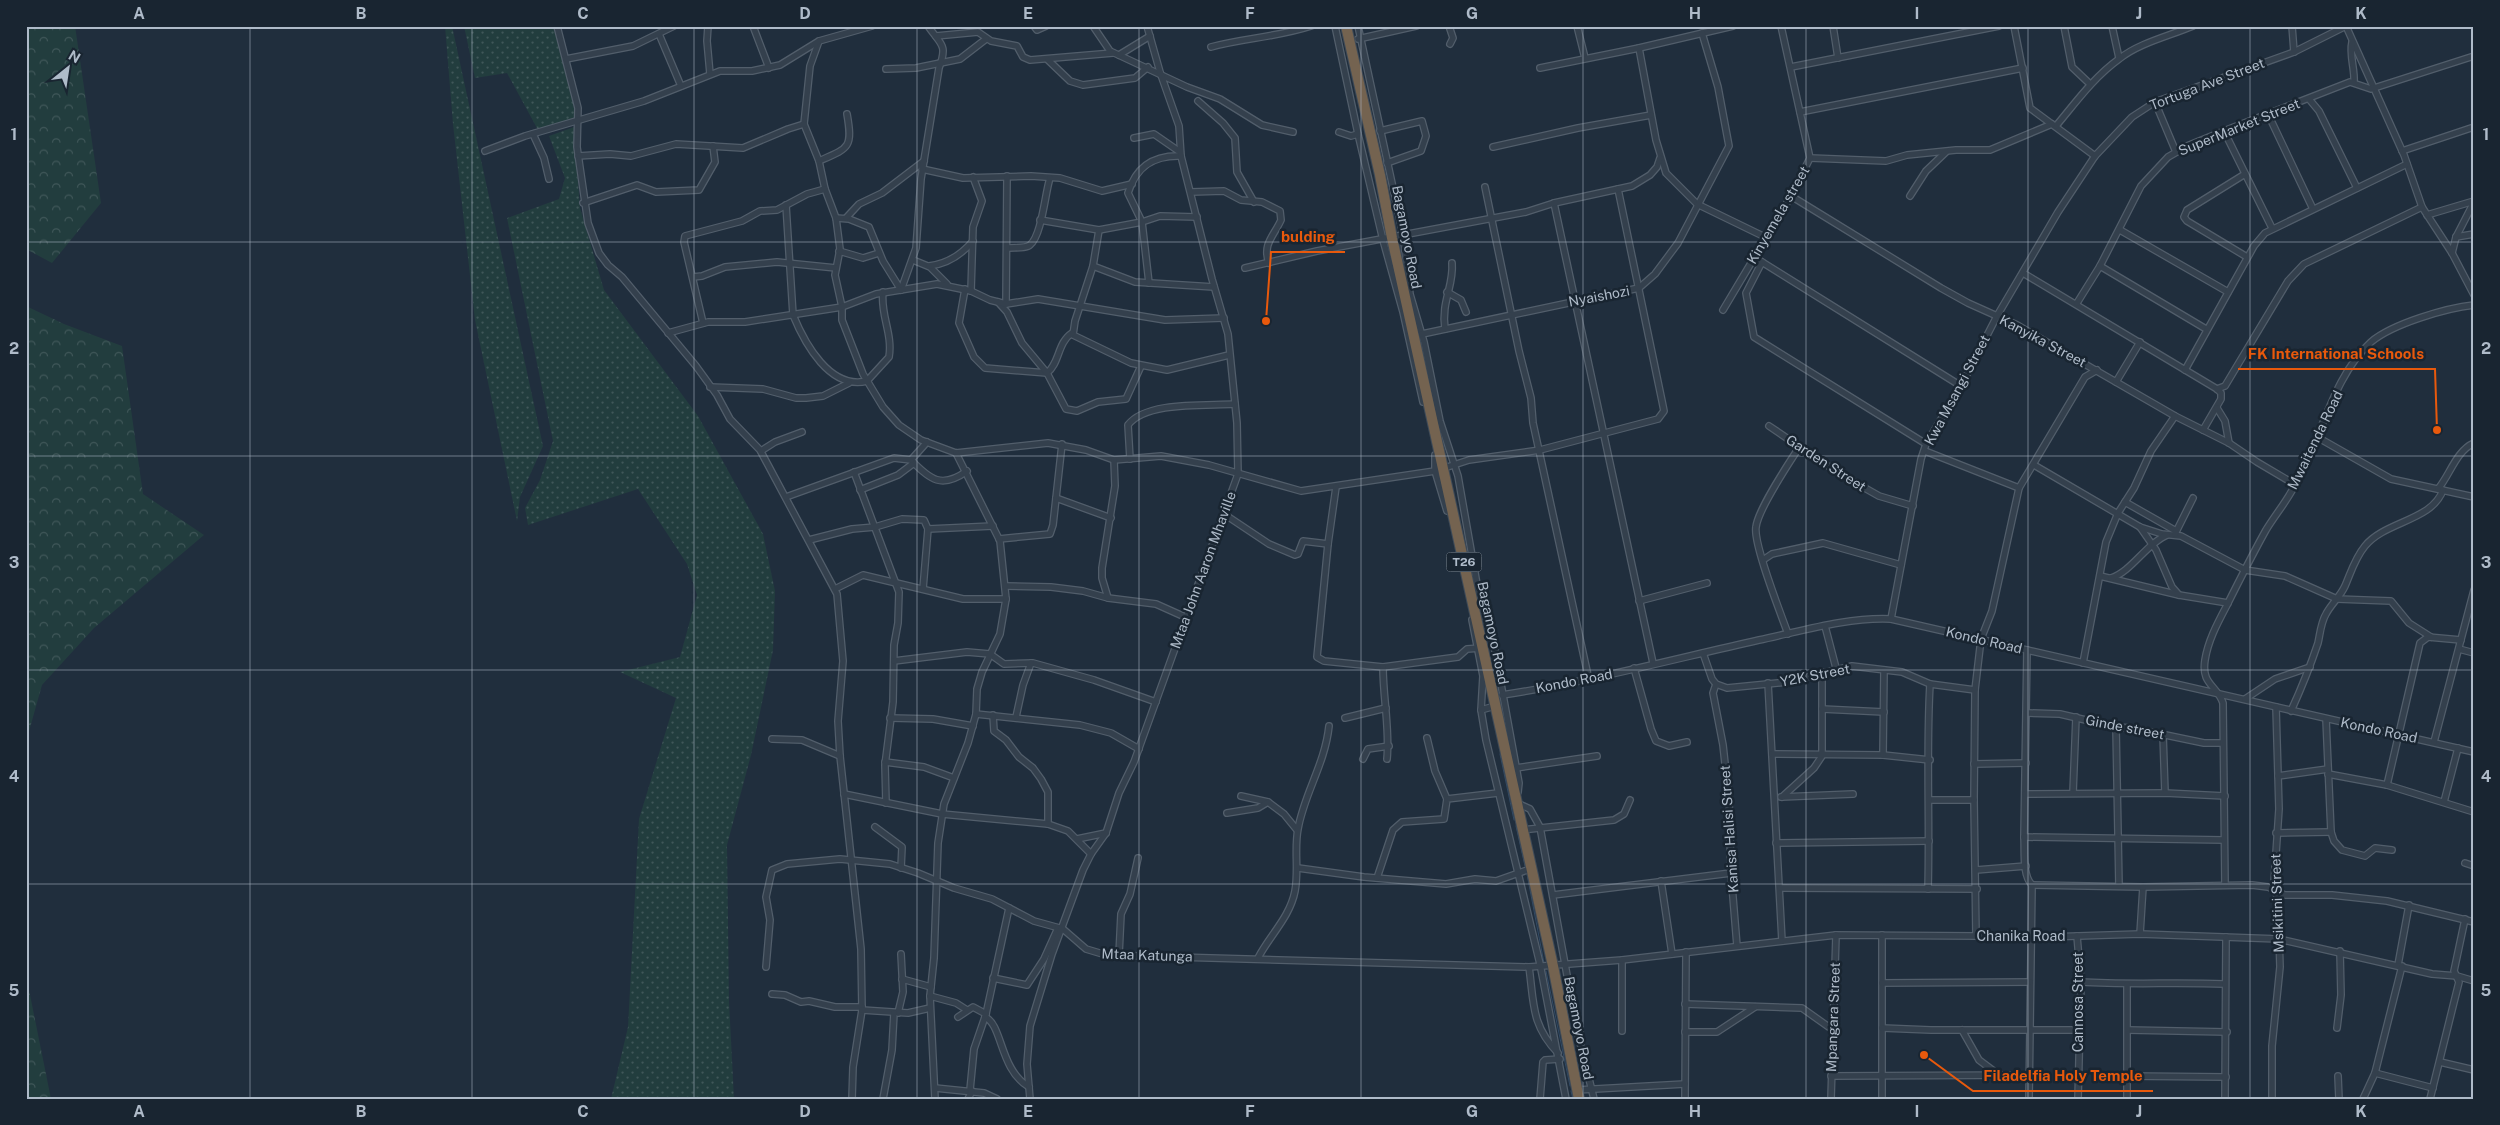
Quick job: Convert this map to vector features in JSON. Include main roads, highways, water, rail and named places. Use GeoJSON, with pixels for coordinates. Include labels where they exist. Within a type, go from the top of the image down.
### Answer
{"type":"FeatureCollection","features":[{"type":"Feature","properties":{"kind":"highway","name":"Bagamoyo Road"},"geometry":{"type":"LineString","coordinates":[[1346,26],[1380,175],[1387,239],[1481,648],[1497,699],[1515,802],[1553,966],[1578,1092]]}},
{"type":"Feature","properties":{"kind":"waterway"},"geometry":{"type":"LineString","coordinates":[[1500,754],[1514,820]]}},
{"type":"Feature","properties":{"kind":"waterway"},"geometry":{"type":"LineString","coordinates":[[1516,826],[1525,866]]}},
{"type":"Feature","properties":{"kind":"waterway"},"geometry":{"type":"LineString","coordinates":[[1527,874],[1544,963]]}},
{"type":"Feature","properties":{"kind":"waterway"},"geometry":{"type":"LineString","coordinates":[[1546,971],[1570,1086]]}},
{"type":"Feature","properties":{"kind":"waterway"},"geometry":{"type":"LineString","coordinates":[[1571,1091],[1573,1099]]}},
{"type":"Feature","properties":{"kind":"place","name":"bulding"},"geometry":{"type":"Point","coordinates":[1266,321]}},
{"type":"Feature","properties":{"kind":"place","name":"FK International Schools"},"geometry":{"type":"Point","coordinates":[2437,430]}},
{"type":"Feature","properties":{"kind":"place","name":"Filadelfia Holy Temple"},"geometry":{"type":"Point","coordinates":[1924,1055]}}]}
